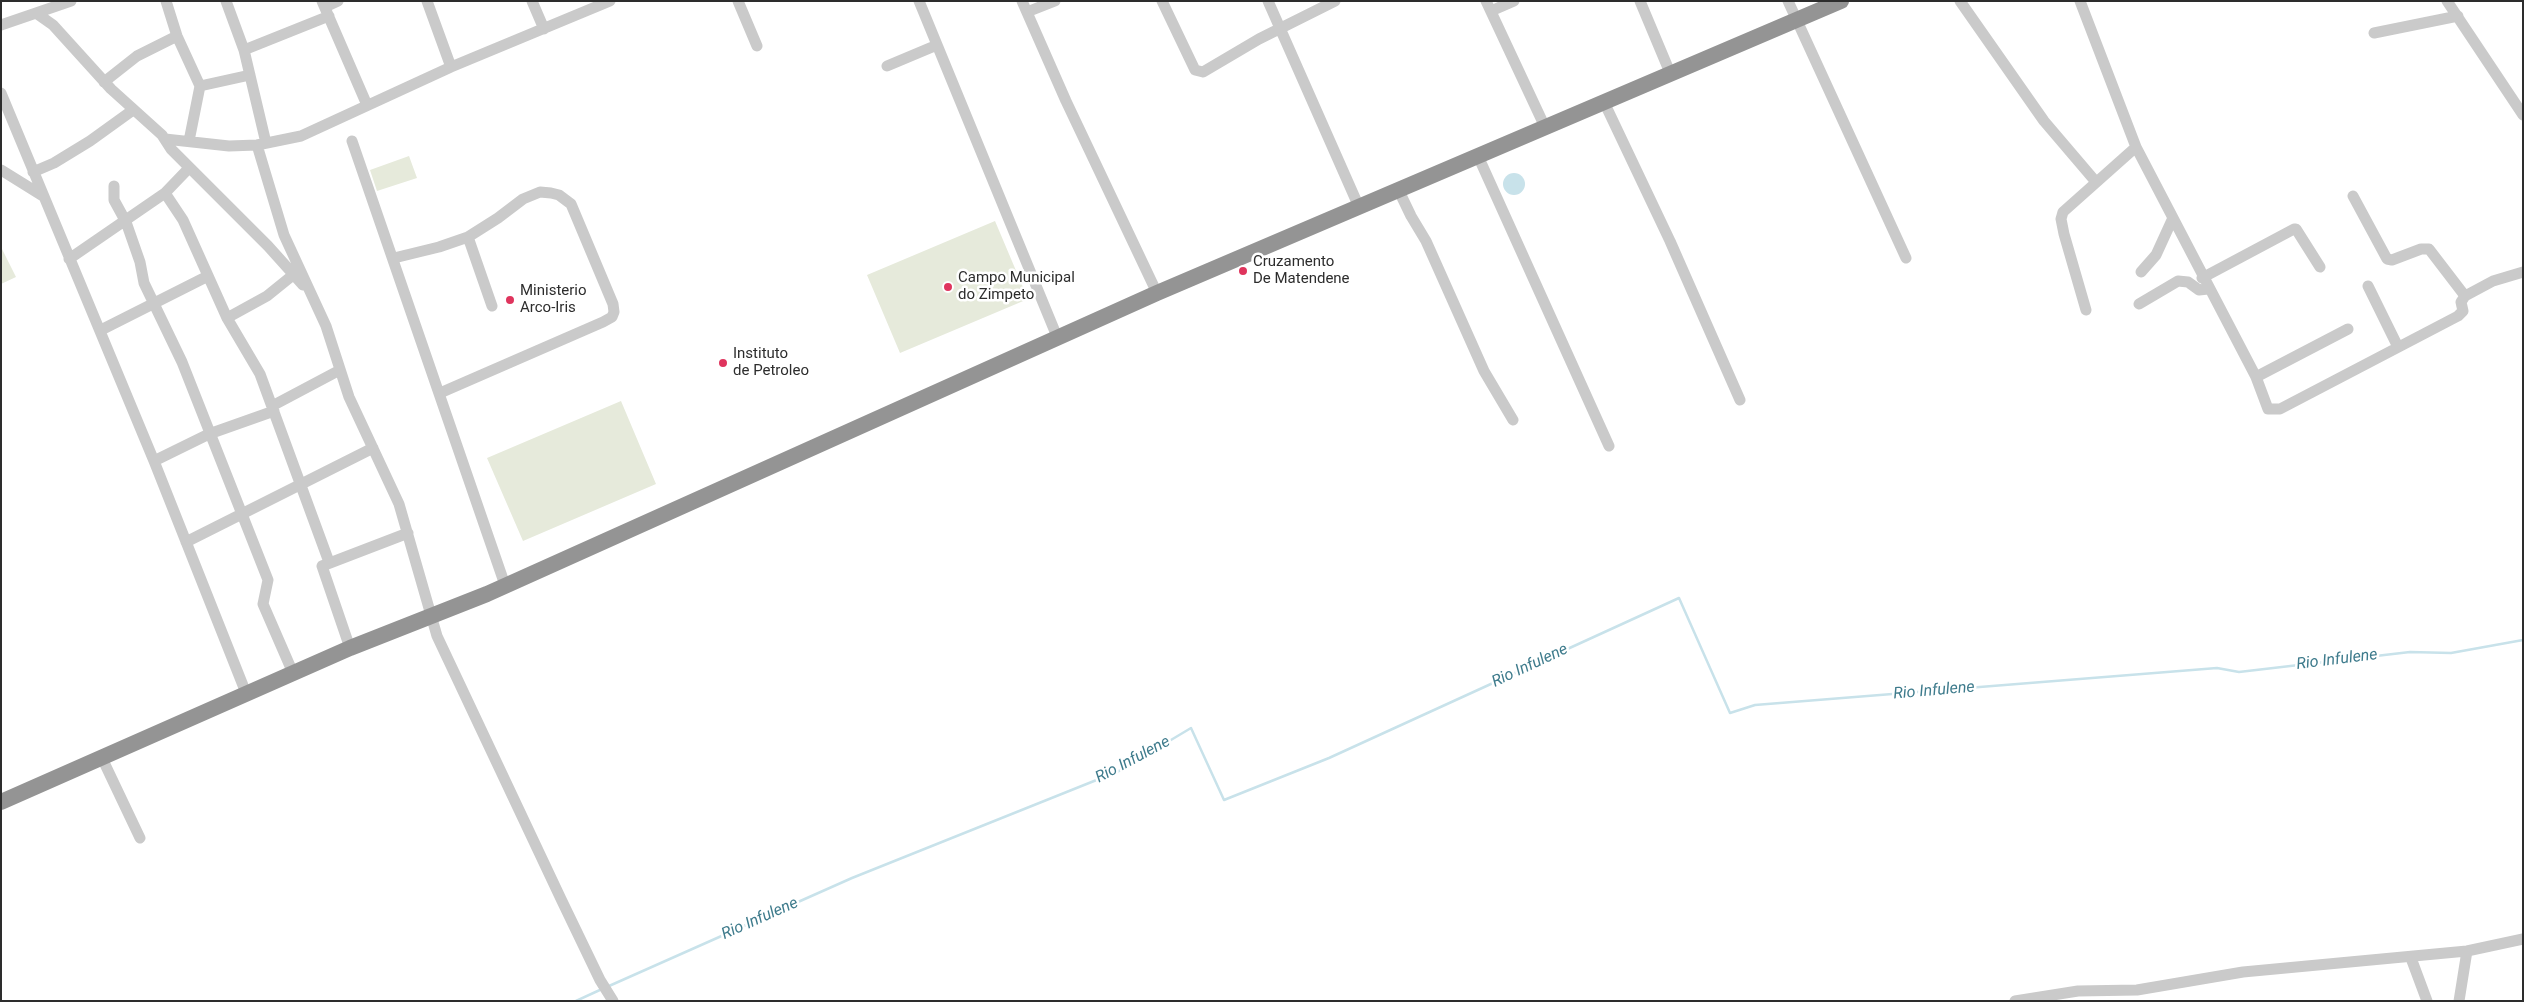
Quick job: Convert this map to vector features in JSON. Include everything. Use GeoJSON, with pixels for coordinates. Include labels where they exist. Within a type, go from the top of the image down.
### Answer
{"type":"FeatureCollection","features":[{"type":"Feature","properties":{"kind":"highway"},"geometry":{"type":"LineString","coordinates":[[1,802],[350,648],[505,585],[866,422],[1058,339],[1157,293],[1841,1]]}},
{"type":"Feature","properties":{"kind":"street"},"geometry":{"type":"LineString","coordinates":[[166,1],[177,36],[200,86],[190,141]]}},
{"type":"Feature","properties":{"kind":"street"},"geometry":{"type":"LineString","coordinates":[[226,1],[244,50],[250,75],[261,144],[278,218],[308,290],[326,326],[338,370],[393,488],[408,533],[437,636],[600,980],[612,998]]}},
{"type":"Feature","properties":{"kind":"street"},"geometry":{"type":"LineString","coordinates":[[244,50],[338,1]]}},
{"type":"Feature","properties":{"kind":"street"},"geometry":{"type":"LineString","coordinates":[[427,1],[451,67]]}},
{"type":"Feature","properties":{"kind":"street"},"geometry":{"type":"LineString","coordinates":[[532,1],[544,29]]}},
{"type":"Feature","properties":{"kind":"street"},"geometry":{"type":"LineString","coordinates":[[165,138],[221,146],[261,144],[308,134],[451,67],[610,1]]}},
{"type":"Feature","properties":{"kind":"street"},"geometry":{"type":"LineString","coordinates":[[738,1],[757,46]]}},
{"type":"Feature","properties":{"kind":"street"},"geometry":{"type":"LineString","coordinates":[[919,1],[1058,339]]}},
{"type":"Feature","properties":{"kind":"street"},"geometry":{"type":"LineString","coordinates":[[1022,1],[1157,293]]}},
{"type":"Feature","properties":{"kind":"street"},"geometry":{"type":"LineString","coordinates":[[1027,12],[1055,1]]}},
{"type":"Feature","properties":{"kind":"street"},"geometry":{"type":"LineString","coordinates":[[1162,1],[1195,70],[1203,72],[1260,39],[1335,1]]}},
{"type":"Feature","properties":{"kind":"street"},"geometry":{"type":"LineString","coordinates":[[1268,1],[1359,207]]}},
{"type":"Feature","properties":{"kind":"street"},"geometry":{"type":"LineString","coordinates":[[1514,1],[1488,6],[1545,127]]}},
{"type":"Feature","properties":{"kind":"street"},"geometry":{"type":"LineString","coordinates":[[1640,1],[1671,75]]}},
{"type":"Feature","properties":{"kind":"street"},"geometry":{"type":"LineString","coordinates":[[1788,1],[1906,258]]}},
{"type":"Feature","properties":{"kind":"street"},"geometry":{"type":"LineString","coordinates":[[1960,1],[2044,121],[2096,182]]}},
{"type":"Feature","properties":{"kind":"street"},"geometry":{"type":"LineString","coordinates":[[2080,1],[2136,147],[2202,278],[2256,377],[2266,406],[2275,411],[2458,316],[2463,311],[2461,302],[2465,296],[2493,281],[2523,272]]}},
{"type":"Feature","properties":{"kind":"street"},"geometry":{"type":"LineString","coordinates":[[2447,1],[2523,115]]}},
{"type":"Feature","properties":{"kind":"street"},"geometry":{"type":"LineString","coordinates":[[1,25],[65,2]]}},
{"type":"Feature","properties":{"kind":"street"},"geometry":{"type":"LineString","coordinates":[[325,8],[368,105]]}},
{"type":"Feature","properties":{"kind":"street"},"geometry":{"type":"LineString","coordinates":[[36,13],[58,30],[104,82],[165,138],[171,149],[268,246],[308,290]]}},
{"type":"Feature","properties":{"kind":"street"},"geometry":{"type":"LineString","coordinates":[[2374,33],[2458,16]]}},
{"type":"Feature","properties":{"kind":"street"},"geometry":{"type":"LineString","coordinates":[[104,82],[137,56],[177,36]]}},
{"type":"Feature","properties":{"kind":"street"},"geometry":{"type":"LineString","coordinates":[[887,66],[937,45]]}},
{"type":"Feature","properties":{"kind":"street"},"geometry":{"type":"LineString","coordinates":[[200,86],[250,75]]}},
{"type":"Feature","properties":{"kind":"street"},"geometry":{"type":"LineString","coordinates":[[1,93],[69,259],[101,330],[246,693]]}},
{"type":"Feature","properties":{"kind":"street"},"geometry":{"type":"LineString","coordinates":[[1604,102],[1670,241],[1740,400]]}},
{"type":"Feature","properties":{"kind":"street"},"geometry":{"type":"LineString","coordinates":[[33,172],[54,163],[90,141],[133,110]]}},
{"type":"Feature","properties":{"kind":"street"},"geometry":{"type":"LineString","coordinates":[[352,141],[394,258],[505,585]]}},
{"type":"Feature","properties":{"kind":"street"},"geometry":{"type":"LineString","coordinates":[[2086,310],[2062,220],[2063,212],[2136,147]]}},
{"type":"Feature","properties":{"kind":"street"},"geometry":{"type":"LineString","coordinates":[[1478,156],[1609,446]]}},
{"type":"Feature","properties":{"kind":"street"},"geometry":{"type":"LineString","coordinates":[[69,259],[126,222],[165,192],[189,168]]}},
{"type":"Feature","properties":{"kind":"street"},"geometry":{"type":"LineString","coordinates":[[1,170],[43,196]]}},
{"type":"Feature","properties":{"kind":"street"},"geometry":{"type":"LineString","coordinates":[[114,186],[114,200],[126,222],[140,262],[143,281],[182,362],[269,583],[263,597],[264,604],[294,673]]}},
{"type":"Feature","properties":{"kind":"street"},"geometry":{"type":"LineString","coordinates":[[1399,191],[1410,216],[1426,241],[1484,371],[1512,420]]}},
{"type":"Feature","properties":{"kind":"street"},"geometry":{"type":"LineString","coordinates":[[165,192],[183,220],[227,318],[260,374],[329,562]]}},
{"type":"Feature","properties":{"kind":"street"},"geometry":{"type":"LineString","coordinates":[[394,258],[439,247],[468,237],[531,195],[540,192],[559,195],[571,204],[613,304],[614,312],[603,322],[440,393]]}},
{"type":"Feature","properties":{"kind":"street"},"geometry":{"type":"LineString","coordinates":[[2353,196],[2387,259],[2392,260],[2421,249],[2429,249],[2465,296]]}},
{"type":"Feature","properties":{"kind":"street"},"geometry":{"type":"LineString","coordinates":[[2141,272],[2156,255],[2172,220]]}},
{"type":"Feature","properties":{"kind":"street"},"geometry":{"type":"LineString","coordinates":[[2202,278],[2294,229],[2296,229],[2320,267]]}},
{"type":"Feature","properties":{"kind":"street"},"geometry":{"type":"LineString","coordinates":[[468,237],[492,306]]}},
{"type":"Feature","properties":{"kind":"street"},"geometry":{"type":"LineString","coordinates":[[227,318],[267,296],[293,275]]}},
{"type":"Feature","properties":{"kind":"street"},"geometry":{"type":"LineString","coordinates":[[101,330],[155,305],[208,276]]}},
{"type":"Feature","properties":{"kind":"street"},"geometry":{"type":"LineString","coordinates":[[2139,304],[2178,281],[2188,282],[2199,290],[2208,289]]}},
{"type":"Feature","properties":{"kind":"street"},"geometry":{"type":"LineString","coordinates":[[2368,286],[2398,347]]}},
{"type":"Feature","properties":{"kind":"street"},"geometry":{"type":"LineString","coordinates":[[2256,377],[2348,329]]}},
{"type":"Feature","properties":{"kind":"street"},"geometry":{"type":"LineString","coordinates":[[154,461],[210,434],[273,408],[338,370]]}},
{"type":"Feature","properties":{"kind":"street"},"geometry":{"type":"LineString","coordinates":[[186,542],[374,448]]}},
{"type":"Feature","properties":{"kind":"street"},"geometry":{"type":"LineString","coordinates":[[350,648],[322,566],[408,533]]}},
{"type":"Feature","properties":{"kind":"street"},"geometry":{"type":"LineString","coordinates":[[102,758],[140,838]]}},
{"type":"Feature","properties":{"kind":"street"},"geometry":{"type":"LineString","coordinates":[[2014,1001],[2078,991],[2137,990],[2243,972],[2411,958],[2467,951],[2523,939]]}},
{"type":"Feature","properties":{"kind":"street"},"geometry":{"type":"LineString","coordinates":[[2459,1001],[2467,951]]}},
{"type":"Feature","properties":{"kind":"street"},"geometry":{"type":"LineString","coordinates":[[2411,958],[2427,1001]]}},
{"type":"Feature","properties":{"kind":"shaded area"},"geometry":{"type":"Polygon","coordinates":[[[409,156],[417,178],[377,191],[370,170],[409,156]]]}},
{"type":"Feature","properties":{"kind":"shaded area","name":"Campo Municipal do Zimpeto"},"geometry":{"type":"Polygon","coordinates":[[[995,221],[1028,299],[900,353],[867,275],[995,221]]]}},
{"type":"Feature","properties":{"kind":"shaded area"},"geometry":{"type":"Polygon","coordinates":[[[1,247],[16,277],[1,284],[1,247]]]}},
{"type":"Feature","properties":{"kind":"shaded area"},"geometry":{"type":"Polygon","coordinates":[[[621,401],[656,484],[523,541],[487,458],[621,401]]]}},
{"type":"Feature","properties":{"kind":"water"},"geometry":{"type":"Polygon","coordinates":[[[1514,173],[1522,176],[1525,184],[1522,192],[1514,195],[1506,192],[1503,184],[1506,176],[1514,173]]]}},
{"type":"Feature","properties":{"kind":"waterway","name":"Rio Infulene"},"geometry":{"type":"LineString","coordinates":[[609,986],[852,878],[1119,771],[1191,728],[1224,800],[1329,758],[1679,598],[1730,713],[1755,705],[2217,668],[2239,672],[2410,652],[2451,653],[2523,640]]}},
{"type":"Feature","properties":{"kind":"waterway","name":"Rio Infulene"},"geometry":{"type":"LineString","coordinates":[[576,1001],[602,989]]}},
{"type":"Feature","properties":{"kind":"place","name":"Cruzamento De Matendene"},"geometry":{"type":"Point","coordinates":[1243,271]}},
{"type":"Feature","properties":{"kind":"place","name":"Campo Municipal do Zimpeto"},"geometry":{"type":"Point","coordinates":[948,287]}},
{"type":"Feature","properties":{"kind":"place","name":"Ministerio Arco-Iris"},"geometry":{"type":"Point","coordinates":[510,300]}},
{"type":"Feature","properties":{"kind":"place","name":"Instituto de Petroleo"},"geometry":{"type":"Point","coordinates":[723,363]}}]}
